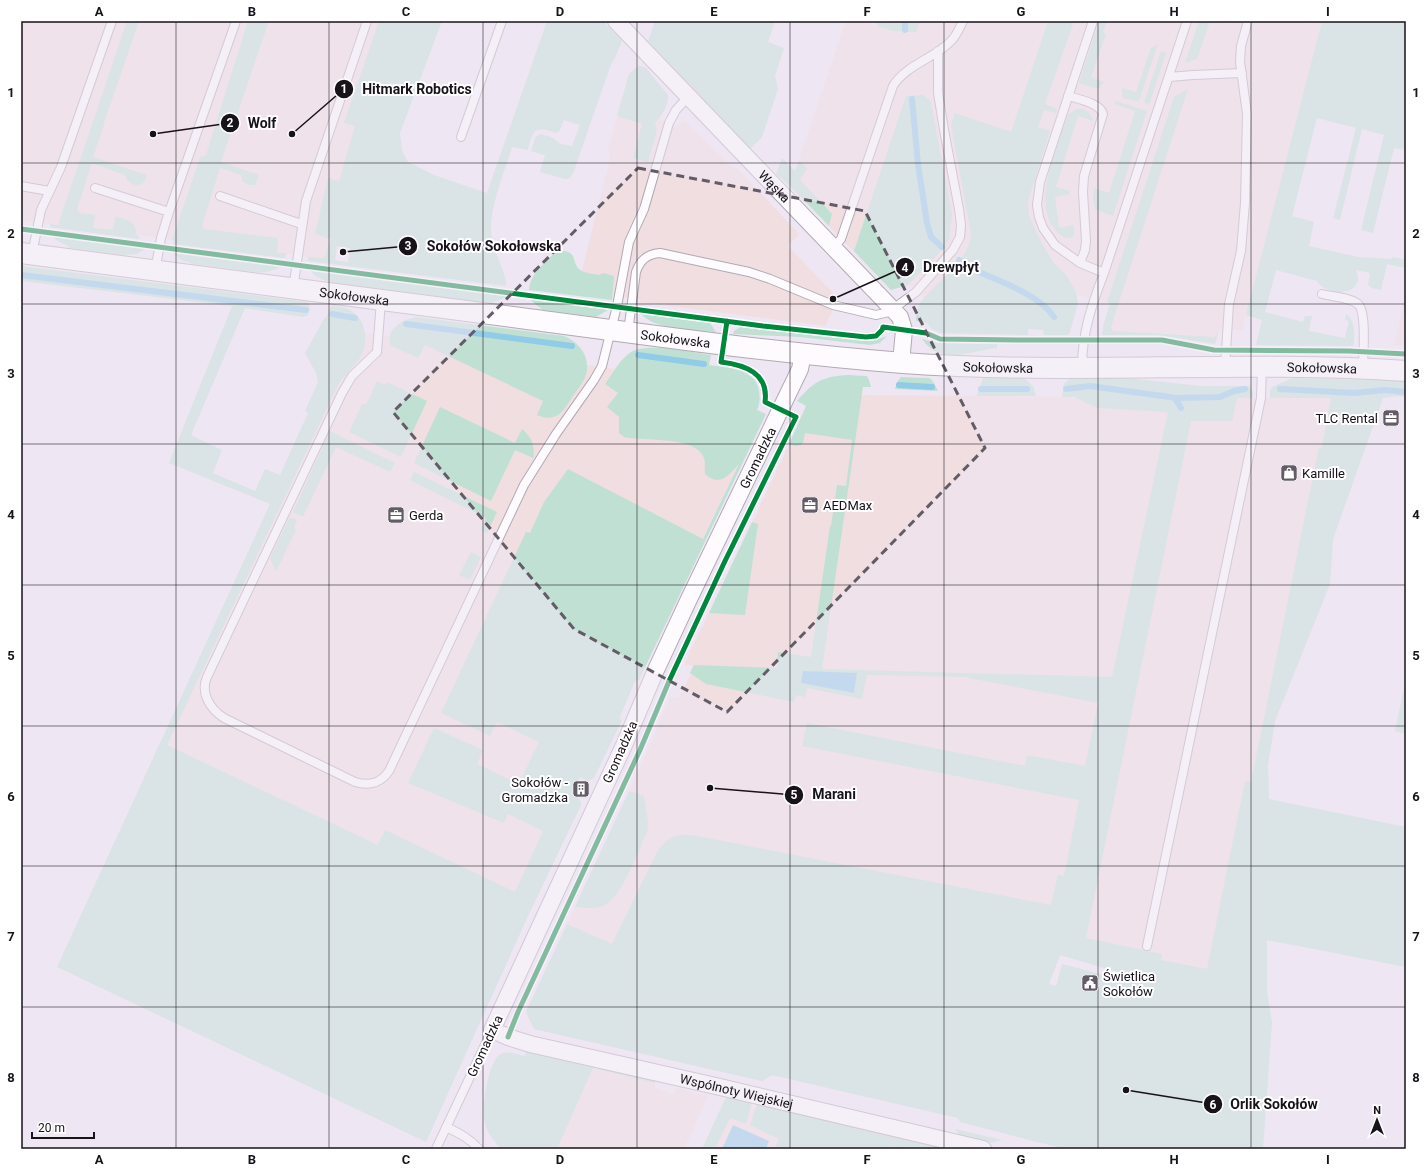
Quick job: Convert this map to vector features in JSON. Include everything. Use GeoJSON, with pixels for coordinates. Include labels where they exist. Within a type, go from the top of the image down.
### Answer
{"type":"FeatureCollection","features":[{"type":"Feature","properties":{"kind":"street","name":"Wąska"},"geometry":{"type":"LineString","coordinates":[[616,21],[900,317],[904,326],[901,363]]}},
{"type":"Feature","properties":{"kind":"street","name":"Sokołowska"},"geometry":{"type":"LineString","coordinates":[[27,254],[724,345],[901,363],[967,367],[1262,367],[1363,368],[1406,371]]}},
{"type":"Feature","properties":{"kind":"street","name":"Gromadzka"},"geometry":{"type":"LineString","coordinates":[[492,1030],[625,743],[655,672],[800,368],[803,354]]}},
{"type":"Feature","properties":{"kind":"street","name":"Wspólnoty Wiejskiej"},"geometry":{"type":"LineString","coordinates":[[492,1030],[526,1043],[692,1080],[983,1149]]}},
{"type":"Feature","properties":{"kind":"lane"},"geometry":{"type":"LineString","coordinates":[[27,254],[49,191],[61,167],[112,21]]}},
{"type":"Feature","properties":{"kind":"lane"},"geometry":{"type":"LineString","coordinates":[[155,271],[160,243],[170,212],[236,21]]}},
{"type":"Feature","properties":{"kind":"lane"},"geometry":{"type":"LineString","coordinates":[[293,289],[301,224],[307,197],[367,21]]}},
{"type":"Feature","properties":{"kind":"lane"},"geometry":{"type":"LineString","coordinates":[[461,137],[502,21]]}},
{"type":"Feature","properties":{"kind":"lane"},"geometry":{"type":"LineString","coordinates":[[834,247],[841,239],[893,86],[906,72],[951,42],[959,30],[962,21]]}},
{"type":"Feature","properties":{"kind":"lane"},"geometry":{"type":"LineString","coordinates":[[1093,21],[1040,182],[1037,205],[1043,228],[1055,244],[1080,263],[1104,273]]}},
{"type":"Feature","properties":{"kind":"lane"},"geometry":{"type":"LineString","coordinates":[[1082,367],[1083,346],[1087,322],[1187,21]]}},
{"type":"Feature","properties":{"kind":"lane"},"geometry":{"type":"LineString","coordinates":[[1225,367],[1228,304],[1241,251],[1245,203],[1247,114],[1240,62],[1241,46],[1248,21]]}},
{"type":"Feature","properties":{"kind":"lane"},"geometry":{"type":"LineString","coordinates":[[381,300],[376,352],[352,376],[342,392],[210,670],[204,686],[210,704],[217,714],[355,782],[362,784],[378,782],[389,771],[510,513],[532,472],[560,428],[594,380],[620,331],[638,266],[647,256],[660,253],[749,272],[833,305],[876,315],[888,312],[916,292],[953,250],[960,237],[961,225],[938,93],[938,52]]}},
{"type":"Feature","properties":{"kind":"lane"},"geometry":{"type":"LineString","coordinates":[[1169,77],[1193,74],[1242,73]]}},
{"type":"Feature","properties":{"kind":"lane"},"geometry":{"type":"LineString","coordinates":[[620,331],[630,242],[644,209],[669,123],[676,110],[689,96]]}},
{"type":"Feature","properties":{"kind":"lane"},"geometry":{"type":"LineString","coordinates":[[1068,96],[1097,106],[1102,110],[1103,114],[1084,176],[1083,192],[1086,241],[1085,250],[1080,263]]}},
{"type":"Feature","properties":{"kind":"lane"},"geometry":{"type":"LineString","coordinates":[[21,186],[49,191]]}},
{"type":"Feature","properties":{"kind":"lane"},"geometry":{"type":"LineString","coordinates":[[96,188],[170,212]]}},
{"type":"Feature","properties":{"kind":"lane"},"geometry":{"type":"LineString","coordinates":[[220,196],[301,224]]}},
{"type":"Feature","properties":{"kind":"lane"},"geometry":{"type":"LineString","coordinates":[[1322,294],[1349,300],[1357,303],[1361,308],[1364,321],[1363,368]]}},
{"type":"Feature","properties":{"kind":"lane"},"geometry":{"type":"LineString","coordinates":[[1147,946],[1261,398],[1262,367]]}},
{"type":"Feature","properties":{"kind":"lane","name":"Gromadzka"},"geometry":{"type":"LineString","coordinates":[[436,1149],[492,1030]]}},
{"type":"Feature","properties":{"kind":"lane"},"geometry":{"type":"LineString","coordinates":[[446,1127],[463,1135],[479,1149]]}},
{"type":"Feature","properties":{"kind":"highlighted area"},"geometry":{"type":"Polygon","coordinates":[[[638,168],[865,211],[985,448],[727,712],[574,629],[393,412],[638,168]]]}},
{"type":"Feature","properties":{"kind":"shaded area"},"geometry":{"type":"Polygon","coordinates":[[[21,21],[404,21],[324,259],[21,220],[21,21]]]}},
{"type":"Feature","properties":{"kind":"shaded area"},"geometry":{"type":"Polygon","coordinates":[[[846,21],[862,21],[892,31],[914,32],[914,21],[1322,21],[1242,330],[1219,330],[1216,337],[1113,331],[1103,327],[1110,303],[1077,295],[934,314],[923,297],[908,285],[891,290],[790,186],[846,21]]]}},
{"type":"Feature","properties":{"kind":"shaded area"},"geometry":{"type":"Polygon","coordinates":[[[629,74],[664,110],[659,118],[676,127],[684,121],[730,165],[738,169],[799,234],[788,246],[836,296],[831,314],[825,326],[640,302],[639,299],[577,291],[610,158],[608,149],[629,74]]]}},
{"type":"Feature","properties":{"kind":"shaded area"},"geometry":{"type":"Polygon","coordinates":[[[1406,292],[1406,346],[1394,345],[1396,337],[1406,292]]]}},
{"type":"Feature","properties":{"kind":"shaded area"},"geometry":{"type":"Polygon","coordinates":[[[358,332],[657,375],[756,429],[654,639],[479,653],[621,721],[594,778],[588,781],[580,777],[571,794],[580,799],[581,805],[528,916],[163,743],[358,332]]]}},
{"type":"Feature","properties":{"kind":"shaded area"},"geometry":{"type":"Polygon","coordinates":[[[866,395],[1076,397],[1097,408],[1183,412],[1231,398],[1383,398],[1333,539],[1330,584],[1275,721],[1268,765],[1269,799],[1266,860],[1267,992],[1128,975],[1060,955],[991,1130],[960,1122],[958,1118],[772,1075],[762,1081],[534,1029],[526,1012],[643,761],[670,697],[677,698],[680,695],[691,674],[693,665],[684,665],[807,407],[866,395]]]}},
{"type":"Feature","properties":{"kind":"shaded area"},"geometry":{"type":"Polygon","coordinates":[[[593,1068],[655,1083],[655,1087],[673,1095],[677,1088],[708,1096],[684,1149],[557,1149],[593,1068]]]}},
{"type":"Feature","properties":{"kind":"shaded area"},"geometry":{"type":"Polygon","coordinates":[[[726,1100],[796,1122],[785,1149],[703,1149],[726,1100]]]}},
{"type":"Feature","properties":{"kind":"green space"},"geometry":{"type":"Polygon","coordinates":[[[127,21],[139,21],[93,157],[147,175],[144,182],[135,185],[128,180],[125,175],[92,163],[77,209],[80,213],[95,215],[93,228],[113,230],[115,217],[127,220],[135,227],[136,235],[139,236],[139,239],[50,227],[50,224],[58,225],[127,21]]]}},
{"type":"Feature","properties":{"kind":"green space"},"geometry":{"type":"Polygon","coordinates":[[[248,21],[269,21],[221,162],[259,175],[255,185],[249,185],[243,182],[241,175],[220,168],[202,225],[204,229],[277,238],[277,253],[286,253],[285,258],[173,244],[174,240],[172,240],[200,157],[206,155],[248,21]]]}},
{"type":"Feature","properties":{"kind":"green space"},"geometry":{"type":"Polygon","coordinates":[[[379,21],[442,21],[400,133],[402,150],[408,162],[434,175],[487,193],[547,21],[603,21],[622,41],[611,64],[574,171],[570,178],[565,179],[540,172],[545,155],[531,151],[535,138],[540,134],[551,137],[561,144],[572,146],[580,125],[564,120],[560,130],[557,133],[544,130],[536,131],[532,137],[528,150],[512,147],[495,200],[491,221],[493,244],[506,281],[506,286],[308,261],[308,257],[324,258],[331,239],[315,234],[328,178],[339,181],[355,126],[344,123],[379,21]],[[337,246],[335,260],[348,262],[350,248],[337,246]]]}},
{"type":"Feature","properties":{"kind":"green space"},"geometry":{"type":"Polygon","coordinates":[[[655,21],[775,21],[768,42],[784,48],[775,76],[778,89],[762,137],[750,149],[648,41],[655,21]]]}},
{"type":"Feature","properties":{"kind":"green space"},"geometry":{"type":"Polygon","coordinates":[[[876,21],[920,21],[916,32],[892,31],[877,26],[876,21]]]}},
{"type":"Feature","properties":{"kind":"green space"},"geometry":{"type":"Polygon","coordinates":[[[1048,21],[1074,21],[1045,104],[1057,109],[1056,113],[1044,110],[1038,127],[1050,131],[1028,201],[1029,216],[1041,242],[1054,263],[1067,276],[1076,292],[1078,303],[1070,332],[1068,335],[1044,335],[1043,330],[1028,329],[1028,335],[940,333],[932,329],[927,323],[916,321],[916,316],[920,303],[958,263],[969,245],[971,234],[951,125],[955,113],[1011,132],[1048,21]]]}},
{"type":"Feature","properties":{"kind":"green space"},"geometry":{"type":"Polygon","coordinates":[[[1099,21],[1107,21],[1103,32],[1106,34],[1091,77],[1104,82],[1098,89],[1079,83],[1099,21]]]}},
{"type":"Feature","properties":{"kind":"green space"},"geometry":{"type":"Polygon","coordinates":[[[1199,21],[1210,21],[1197,59],[1185,63],[1199,21]]]}},
{"type":"Feature","properties":{"kind":"green space"},"geometry":{"type":"Polygon","coordinates":[[[1322,21],[1406,21],[1406,150],[1394,148],[1373,233],[1361,230],[1384,135],[1362,129],[1340,220],[1333,218],[1356,128],[1317,118],[1292,216],[1314,222],[1309,246],[1358,257],[1392,259],[1393,257],[1406,260],[1406,268],[1387,264],[1381,290],[1372,288],[1368,285],[1370,273],[1356,270],[1358,279],[1356,285],[1351,290],[1344,292],[1328,290],[1317,281],[1276,270],[1265,312],[1303,322],[1305,316],[1312,316],[1309,331],[1345,338],[1349,321],[1345,320],[1346,314],[1352,320],[1353,324],[1353,346],[1256,345],[1262,320],[1246,315],[1322,21]]]}},
{"type":"Feature","properties":{"kind":"green space"},"geometry":{"type":"Polygon","coordinates":[[[1158,44],[1139,101],[1123,98],[1122,88],[1136,92],[1151,47],[1158,44]]]}},
{"type":"Feature","properties":{"kind":"green space"},"geometry":{"type":"Polygon","coordinates":[[[1161,51],[1166,53],[1149,105],[1144,102],[1161,51]]]}},
{"type":"Feature","properties":{"kind":"green space"},"geometry":{"type":"Polygon","coordinates":[[[639,66],[646,68],[668,95],[666,107],[655,124],[657,130],[648,162],[633,158],[642,124],[617,116],[629,74],[639,66]]]}},
{"type":"Feature","properties":{"kind":"green space"},"geometry":{"type":"Polygon","coordinates":[[[1188,89],[1111,327],[1113,331],[1215,337],[1219,330],[1215,344],[1159,335],[1102,335],[1110,303],[1107,302],[1174,97],[1188,89]]]}},
{"type":"Feature","properties":{"kind":"green space"},"geometry":{"type":"Polygon","coordinates":[[[923,95],[931,102],[952,215],[949,239],[938,254],[908,285],[891,290],[854,251],[906,96],[923,95]]]}},
{"type":"Feature","properties":{"kind":"green space"},"geometry":{"type":"Polygon","coordinates":[[[1116,101],[1147,111],[1113,216],[1095,209],[1093,196],[1094,188],[1109,193],[1135,111],[1115,104],[1116,101]]]}},
{"type":"Feature","properties":{"kind":"green space"},"geometry":{"type":"Polygon","coordinates":[[[1076,109],[1087,111],[1091,115],[1093,121],[1078,116],[1056,187],[1070,191],[1070,194],[1055,197],[1059,228],[1074,225],[1074,235],[1072,238],[1069,238],[1058,233],[1048,216],[1046,188],[1053,157],[1068,115],[1076,109]]]}},
{"type":"Feature","properties":{"kind":"green space"},"geometry":{"type":"Polygon","coordinates":[[[782,158],[795,171],[799,161],[807,168],[800,180],[832,214],[829,226],[790,186],[776,174],[782,158]]]}},
{"type":"Feature","properties":{"kind":"green space"},"geometry":{"type":"Polygon","coordinates":[[[53,237],[145,249],[137,254],[123,255],[70,248],[53,237]]]}},
{"type":"Feature","properties":{"kind":"green space"},"geometry":{"type":"Polygon","coordinates":[[[559,250],[572,254],[576,265],[582,271],[599,275],[603,273],[614,276],[612,300],[529,290],[535,273],[556,251],[559,250]]]}},
{"type":"Feature","properties":{"kind":"green space"},"geometry":{"type":"Polygon","coordinates":[[[173,253],[280,267],[275,270],[265,272],[249,272],[192,264],[183,261],[173,253]]]}},
{"type":"Feature","properties":{"kind":"green space"},"geometry":{"type":"Polygon","coordinates":[[[21,266],[308,302],[310,308],[308,315],[303,317],[245,308],[191,435],[222,450],[213,473],[255,491],[265,469],[280,475],[308,413],[305,411],[318,382],[316,373],[305,353],[325,317],[327,317],[328,311],[332,305],[341,307],[350,310],[360,319],[363,324],[365,337],[365,343],[361,356],[338,385],[167,745],[378,845],[385,830],[515,892],[543,831],[508,814],[504,823],[408,783],[434,728],[483,750],[477,764],[519,784],[539,742],[497,722],[490,736],[441,713],[526,532],[530,533],[544,502],[568,469],[703,539],[739,464],[724,478],[716,480],[705,474],[704,458],[699,451],[691,446],[668,441],[624,437],[619,433],[619,417],[607,407],[618,393],[605,384],[620,362],[627,355],[638,349],[647,348],[681,350],[711,355],[709,365],[740,370],[747,373],[757,383],[760,398],[757,410],[766,414],[639,680],[635,681],[619,719],[622,720],[594,778],[588,781],[580,777],[571,794],[580,799],[581,805],[528,916],[426,1142],[57,967],[270,504],[169,463],[232,306],[21,281],[21,266]]]}},
{"type":"Feature","properties":{"kind":"green space"},"geometry":{"type":"Polygon","coordinates":[[[311,271],[506,296],[490,303],[328,282],[315,276],[311,271]]]}},
{"type":"Feature","properties":{"kind":"green space"},"geometry":{"type":"Polygon","coordinates":[[[531,300],[608,310],[596,317],[543,310],[531,300]]]}},
{"type":"Feature","properties":{"kind":"green space"},"geometry":{"type":"Polygon","coordinates":[[[641,314],[710,323],[716,332],[687,330],[665,326],[647,319],[641,314]]]}},
{"type":"Feature","properties":{"kind":"green space"},"geometry":{"type":"Polygon","coordinates":[[[416,317],[564,336],[580,347],[584,352],[587,364],[585,378],[558,415],[550,418],[537,415],[543,401],[425,345],[418,358],[391,346],[390,335],[392,330],[406,320],[416,317]]]}},
{"type":"Feature","properties":{"kind":"green space"},"geometry":{"type":"Polygon","coordinates":[[[740,327],[864,341],[873,341],[887,336],[880,343],[870,345],[800,337],[733,334],[734,331],[740,327]]]}},
{"type":"Feature","properties":{"kind":"green space"},"geometry":{"type":"Polygon","coordinates":[[[922,339],[937,343],[997,344],[997,348],[967,354],[947,355],[930,347],[922,339]]]}},
{"type":"Feature","properties":{"kind":"green space"},"geometry":{"type":"Polygon","coordinates":[[[839,376],[867,376],[871,387],[863,387],[822,669],[1112,677],[1168,412],[1097,408],[1076,397],[1062,397],[1064,384],[1070,378],[1118,377],[1200,386],[1249,386],[1253,392],[1253,398],[1237,398],[1232,421],[1191,421],[1086,938],[1162,954],[1161,960],[1207,969],[1245,781],[1251,782],[1319,447],[1322,447],[1331,398],[1270,398],[1270,391],[1272,387],[1293,378],[1406,381],[1406,397],[1397,396],[1383,398],[1333,539],[1330,584],[1275,721],[1268,765],[1269,799],[1406,827],[1406,967],[1267,940],[1267,992],[1272,1022],[1263,1149],[1065,1149],[960,1122],[958,1118],[772,1075],[762,1081],[534,1029],[526,1012],[567,924],[612,944],[657,852],[668,840],[680,835],[692,835],[1051,905],[1058,875],[1064,876],[1079,800],[802,746],[807,723],[1025,766],[1027,755],[1085,766],[1098,703],[964,677],[867,675],[862,699],[807,688],[805,697],[796,695],[794,702],[706,684],[690,673],[694,665],[777,668],[778,652],[811,657],[837,485],[846,486],[852,440],[805,433],[803,443],[801,445],[795,446],[789,444],[806,406],[797,401],[808,389],[819,381],[839,376]],[[857,673],[802,683],[854,693],[857,673]],[[1060,955],[1049,984],[1056,986],[1062,964],[1127,981],[1128,975],[1060,955]]]}},
{"type":"Feature","properties":{"kind":"green space"},"geometry":{"type":"Polygon","coordinates":[[[901,377],[930,378],[938,391],[895,389],[897,382],[901,377]]]}},
{"type":"Feature","properties":{"kind":"green space"},"geometry":{"type":"Polygon","coordinates":[[[983,378],[1024,378],[1033,386],[1036,396],[977,396],[983,378]]]}},
{"type":"Feature","properties":{"kind":"green space"},"geometry":{"type":"Polygon","coordinates":[[[377,381],[385,385],[387,382],[427,401],[401,457],[349,432],[362,404],[366,405],[377,381]]]}},
{"type":"Feature","properties":{"kind":"green space"},"geometry":{"type":"Polygon","coordinates":[[[440,407],[515,443],[522,429],[530,438],[534,450],[533,458],[515,450],[491,501],[414,463],[440,407]]]}},
{"type":"Feature","properties":{"kind":"green space"},"geometry":{"type":"Polygon","coordinates":[[[330,431],[395,463],[390,472],[336,447],[303,517],[293,512],[330,431]]]}},
{"type":"Feature","properties":{"kind":"green space"},"geometry":{"type":"Polygon","coordinates":[[[414,472],[497,512],[487,533],[481,530],[486,518],[410,480],[414,472]]]}},
{"type":"Feature","properties":{"kind":"green space"},"geometry":{"type":"Polygon","coordinates":[[[290,517],[297,520],[294,528],[296,530],[276,572],[270,558],[290,517]]]}},
{"type":"Feature","properties":{"kind":"green space"},"geometry":{"type":"Polygon","coordinates":[[[752,522],[758,524],[745,615],[709,613],[752,522]]]}},
{"type":"Feature","properties":{"kind":"green space"},"geometry":{"type":"Polygon","coordinates":[[[471,552],[481,557],[470,580],[459,575],[471,552]]]}},
{"type":"Feature","properties":{"kind":"green space"},"geometry":{"type":"Polygon","coordinates":[[[1406,679],[1406,734],[1395,731],[1406,679]]]}},
{"type":"Feature","properties":{"kind":"green space"},"geometry":{"type":"Polygon","coordinates":[[[629,791],[644,796],[648,822],[647,832],[629,873],[617,894],[603,906],[597,908],[575,907],[629,791]]]}},
{"type":"Feature","properties":{"kind":"green space"},"geometry":{"type":"Polygon","coordinates":[[[526,1051],[655,1080],[655,1083],[593,1068],[557,1149],[501,1149],[489,1134],[484,1117],[485,1097],[489,1075],[496,1058],[501,1054],[509,1053],[525,1056],[526,1051]]]}},
{"type":"Feature","properties":{"kind":"green space"},"geometry":{"type":"Polygon","coordinates":[[[730,1097],[752,1102],[746,1124],[730,1118],[715,1149],[702,1149],[725,1099],[730,1097]]]}},
{"type":"Feature","properties":{"kind":"green space"},"geometry":{"type":"Polygon","coordinates":[[[757,1104],[940,1145],[941,1149],[774,1149],[779,1139],[750,1125],[757,1104]]]}},
{"type":"Feature","properties":{"kind":"green space"},"geometry":{"type":"Polygon","coordinates":[[[955,1129],[1002,1140],[991,1143],[958,1134],[955,1129]]]}},
{"type":"Feature","properties":{"kind":"water"},"geometry":{"type":"Polygon","coordinates":[[[803,671],[857,673],[854,693],[801,683],[803,671]]]}},
{"type":"Feature","properties":{"kind":"water"},"geometry":{"type":"Polygon","coordinates":[[[733,1125],[769,1141],[766,1149],[722,1149],[733,1125]]]}},
{"type":"Feature","properties":{"kind":"waterway"},"geometry":{"type":"LineString","coordinates":[[905,21],[905,30]]}},
{"type":"Feature","properties":{"kind":"waterway"},"geometry":{"type":"LineString","coordinates":[[912,99],[918,164],[927,223],[931,237],[942,247]]}},
{"type":"Feature","properties":{"kind":"waterway"},"geometry":{"type":"LineString","coordinates":[[959,260],[975,270]]}},
{"type":"Feature","properties":{"kind":"waterway"},"geometry":{"type":"LineString","coordinates":[[977,271],[1030,296],[1048,309],[1054,317]]}},
{"type":"Feature","properties":{"kind":"waterway"},"geometry":{"type":"LineString","coordinates":[[21,275],[306,310]]}},
{"type":"Feature","properties":{"kind":"waterway"},"geometry":{"type":"LineString","coordinates":[[332,314],[355,318]]}},
{"type":"Feature","properties":{"kind":"waterway"},"geometry":{"type":"LineString","coordinates":[[406,324],[572,346]]}},
{"type":"Feature","properties":{"kind":"waterway"},"geometry":{"type":"LineString","coordinates":[[638,355],[704,364]]}},
{"type":"Feature","properties":{"kind":"waterway"},"geometry":{"type":"LineString","coordinates":[[899,385],[932,387]]}},
{"type":"Feature","properties":{"kind":"waterway"},"geometry":{"type":"LineString","coordinates":[[1066,389],[1090,386],[1170,397],[1175,398],[1181,408]]}},
{"type":"Feature","properties":{"kind":"waterway"},"geometry":{"type":"LineString","coordinates":[[981,389],[1027,389]]}},
{"type":"Feature","properties":{"kind":"waterway"},"geometry":{"type":"LineString","coordinates":[[1175,398],[1220,397],[1234,391],[1245,389]]}},
{"type":"Feature","properties":{"kind":"waterway"},"geometry":{"type":"LineString","coordinates":[[1280,389],[1354,393],[1386,390],[1406,392]]}},
{"type":"Feature","properties":{"kind":"cycle path"},"geometry":{"type":"LineString","coordinates":[[21,229],[763,326],[866,337],[876,336],[883,327],[926,333],[940,339],[1162,340],[1214,350],[1349,351],[1406,354]]}},
{"type":"Feature","properties":{"kind":"cycle path"},"geometry":{"type":"LineString","coordinates":[[508,1037],[518,1012],[640,750],[670,679],[725,561],[796,417],[765,402],[763,384],[754,372],[739,365],[721,362],[727,321]]}},
{"type":"Feature","properties":{"kind":"place","name":"Wolf"},"geometry":{"type":"Point","coordinates":[153,134]}},
{"type":"Feature","properties":{"kind":"place","name":"Hitmark Robotics"},"geometry":{"type":"Point","coordinates":[292,134]}},
{"type":"Feature","properties":{"kind":"place","name":"Sokołów Sokołowska"},"geometry":{"type":"Point","coordinates":[343,252]}},
{"type":"Feature","properties":{"kind":"place","name":"Drewpłyt"},"geometry":{"type":"Point","coordinates":[833,299]}},
{"type":"Feature","properties":{"kind":"place","name":"TLC Rental"},"geometry":{"type":"Point","coordinates":[1391,418]}},
{"type":"Feature","properties":{"kind":"place","name":"Kamille"},"geometry":{"type":"Point","coordinates":[1289,473]}},
{"type":"Feature","properties":{"kind":"place","name":"AEDMax"},"geometry":{"type":"Point","coordinates":[810,505]}},
{"type":"Feature","properties":{"kind":"place","name":"Gerda"},"geometry":{"type":"Point","coordinates":[396,515]}},
{"type":"Feature","properties":{"kind":"place","name":"Marani"},"geometry":{"type":"Point","coordinates":[710,788]}},
{"type":"Feature","properties":{"kind":"place","name":"Sokołów - Gromadzka"},"geometry":{"type":"Point","coordinates":[581,789]}},
{"type":"Feature","properties":{"kind":"place","name":"Świetlica Sokołów"},"geometry":{"type":"Point","coordinates":[1090,983]}},
{"type":"Feature","properties":{"kind":"place","name":"Orlik Sokołów"},"geometry":{"type":"Point","coordinates":[1126,1090]}}]}
